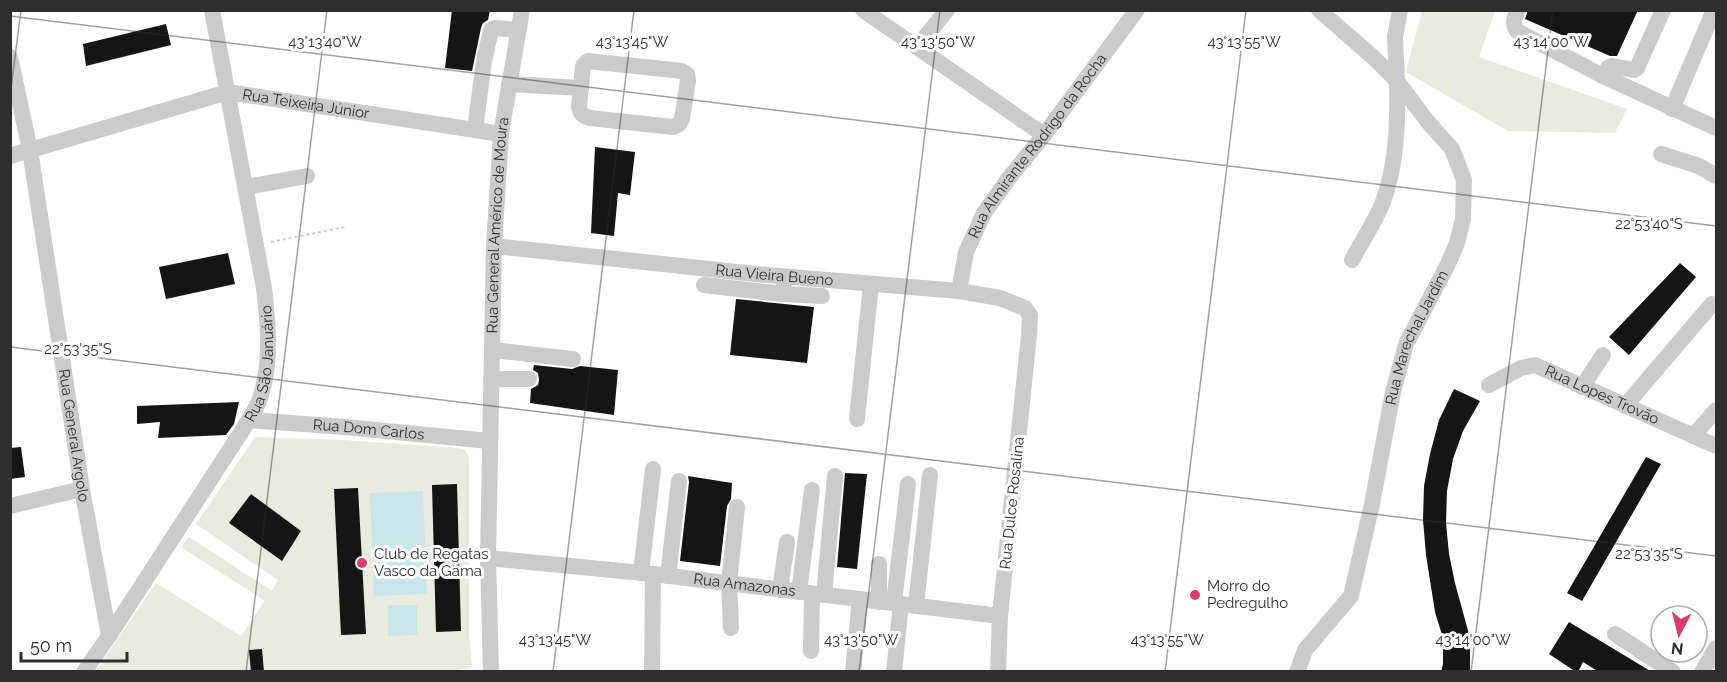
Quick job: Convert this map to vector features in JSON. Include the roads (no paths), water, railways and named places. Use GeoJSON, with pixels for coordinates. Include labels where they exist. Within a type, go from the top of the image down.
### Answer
{"type":"FeatureCollection","features":[{"type":"Feature","properties":{"kind":"street","name":"Rua São Januário"},"geometry":{"type":"LineString","coordinates":[[84,672],[249,420],[261,396],[267,366],[269,332],[256,245],[212,10]]}},
{"type":"Feature","properties":{"kind":"street","name":"Rua General Américo de Moura"},"geometry":{"type":"LineString","coordinates":[[491,672],[488,558],[494,246],[501,134],[522,10]]}},
{"type":"Feature","properties":{"kind":"street"},"geometry":{"type":"LineString","coordinates":[[863,10],[1044,135]]}},
{"type":"Feature","properties":{"kind":"street"},"geometry":{"type":"LineString","coordinates":[[917,47],[947,10]]}},
{"type":"Feature","properties":{"kind":"street","name":"Rua Almirante Rodrigo da Rocha"},"geometry":{"type":"LineString","coordinates":[[959,291],[966,252],[984,213],[1137,10]]}},
{"type":"Feature","properties":{"kind":"street","name":"Rua Marechal Jardim"},"geometry":{"type":"LineString","coordinates":[[1298,672],[1305,650],[1351,596],[1372,504],[1393,392],[1406,344],[1448,264],[1457,243],[1463,219],[1464,180],[1452,149],[1397,81],[1319,10]]}},
{"type":"Feature","properties":{"kind":"street"},"geometry":{"type":"LineString","coordinates":[[1352,260],[1382,203],[1390,180],[1398,118],[1395,37],[1401,10]]}},
{"type":"Feature","properties":{"kind":"street"},"geometry":{"type":"LineString","coordinates":[[1518,10],[1513,20],[1517,31],[1603,76],[1716,128]]}},
{"type":"Feature","properties":{"kind":"street"},"geometry":{"type":"LineString","coordinates":[[1603,76],[1612,66],[1634,70],[1636,68],[1663,10]]}},
{"type":"Feature","properties":{"kind":"street"},"geometry":{"type":"LineString","coordinates":[[1672,109],[1714,10]]}},
{"type":"Feature","properties":{"kind":"street"},"geometry":{"type":"LineString","coordinates":[[475,130],[484,61],[491,30],[495,28],[518,30]]}},
{"type":"Feature","properties":{"kind":"street","name":"Rua General Argolo"},"geometry":{"type":"LineString","coordinates":[[10,57],[30,150],[82,489],[109,636]]}},
{"type":"Feature","properties":{"kind":"street"},"geometry":{"type":"LineString","coordinates":[[588,61],[682,71],[687,74],[688,81],[682,119],[673,127],[583,116],[579,106],[581,88],[583,66],[588,61]]}},
{"type":"Feature","properties":{"kind":"street"},"geometry":{"type":"LineString","coordinates":[[509,84],[581,88]]}},
{"type":"Feature","properties":{"kind":"street","name":"Rua Teixeira Júnior"},"geometry":{"type":"LineString","coordinates":[[10,156],[228,93],[501,134]]}},
{"type":"Feature","properties":{"kind":"street"},"geometry":{"type":"LineString","coordinates":[[1661,154],[1699,166],[1716,176]]}},
{"type":"Feature","properties":{"kind":"street"},"geometry":{"type":"LineString","coordinates":[[246,188],[307,176]]}},
{"type":"Feature","properties":{"kind":"street","name":"Rua Vieira Bueno"},"geometry":{"type":"LineString","coordinates":[[494,246],[784,277],[959,291],[1000,298],[1025,308],[1030,315],[1029,335]]}},
{"type":"Feature","properties":{"kind":"street"},"geometry":{"type":"LineString","coordinates":[[783,294],[784,277]]}},
{"type":"Feature","properties":{"kind":"street"},"geometry":{"type":"LineString","coordinates":[[857,419],[871,284]]}},
{"type":"Feature","properties":{"kind":"street"},"geometry":{"type":"LineString","coordinates":[[704,285],[822,296]]}},
{"type":"Feature","properties":{"kind":"street"},"geometry":{"type":"LineString","coordinates":[[1625,406],[1712,304]]}},
{"type":"Feature","properties":{"kind":"street","name":"Rua Dulce Rosalina"},"geometry":{"type":"LineString","coordinates":[[998,672],[1000,616],[1029,335]]}},
{"type":"Feature","properties":{"kind":"street"},"geometry":{"type":"LineString","coordinates":[[492,350],[573,359]]}},
{"type":"Feature","properties":{"kind":"street"},"geometry":{"type":"LineString","coordinates":[[1582,387],[1603,355]]}},
{"type":"Feature","properties":{"kind":"street","name":"Rua Lopes Trovão"},"geometry":{"type":"LineString","coordinates":[[1489,385],[1521,368],[1535,365],[1716,446]]}},
{"type":"Feature","properties":{"kind":"street"},"geometry":{"type":"LineString","coordinates":[[491,380],[529,379]]}},
{"type":"Feature","properties":{"kind":"street"},"geometry":{"type":"LineString","coordinates":[[1693,436],[1716,410]]}},
{"type":"Feature","properties":{"kind":"street","name":"Rua Dom Carlos"},"geometry":{"type":"LineString","coordinates":[[249,420],[489,441]]}},
{"type":"Feature","properties":{"kind":"street"},"geometry":{"type":"LineString","coordinates":[[652,672],[653,469]]}},
{"type":"Feature","properties":{"kind":"street"},"geometry":{"type":"LineString","coordinates":[[897,604],[930,475]]}},
{"type":"Feature","properties":{"kind":"street"},"geometry":{"type":"LineString","coordinates":[[812,594],[835,476]]}},
{"type":"Feature","properties":{"kind":"street"},"geometry":{"type":"LineString","coordinates":[[654,574],[679,481]]}},
{"type":"Feature","properties":{"kind":"street"},"geometry":{"type":"LineString","coordinates":[[894,672],[897,604],[908,484]]}},
{"type":"Feature","properties":{"kind":"street"},"geometry":{"type":"LineString","coordinates":[[10,506],[82,489]]}},
{"type":"Feature","properties":{"kind":"street"},"geometry":{"type":"LineString","coordinates":[[810,651],[812,490]]}},
{"type":"Feature","properties":{"kind":"street"},"geometry":{"type":"LineString","coordinates":[[731,628],[729,584],[737,507]]}},
{"type":"Feature","properties":{"kind":"street"},"geometry":{"type":"LineString","coordinates":[[780,590],[787,542]]}},
{"type":"Feature","properties":{"kind":"street","name":"Rua Amazonas"},"geometry":{"type":"LineString","coordinates":[[488,558],[654,574],[1000,616]]}},
{"type":"Feature","properties":{"kind":"street"},"geometry":{"type":"LineString","coordinates":[[879,564],[897,604]]}},
{"type":"Feature","properties":{"kind":"street"},"geometry":{"type":"LineString","coordinates":[[853,672],[860,599]]}},
{"type":"Feature","properties":{"kind":"street"},"geometry":{"type":"LineString","coordinates":[[1615,634],[1673,672]]}},
{"type":"Feature","properties":{"kind":"street"},"geometry":{"type":"LineString","coordinates":[[1702,672],[1716,648]]}},
{"type":"Feature","properties":{"kind":"water"},"geometry":{"type":"Polygon","coordinates":[[[423,491],[427,594],[374,596],[370,493],[423,491]]]}},
{"type":"Feature","properties":{"kind":"water"},"geometry":{"type":"Polygon","coordinates":[[[388,605],[417,605],[417,635],[388,636],[388,605]]]}},
{"type":"Feature","properties":{"kind":"place","name":"Club de Regatas Vasco da Gama"},"geometry":{"type":"Point","coordinates":[362,563]}},
{"type":"Feature","properties":{"kind":"place","name":"Morro do Pedregulho"},"geometry":{"type":"Point","coordinates":[1195,595]}}]}
